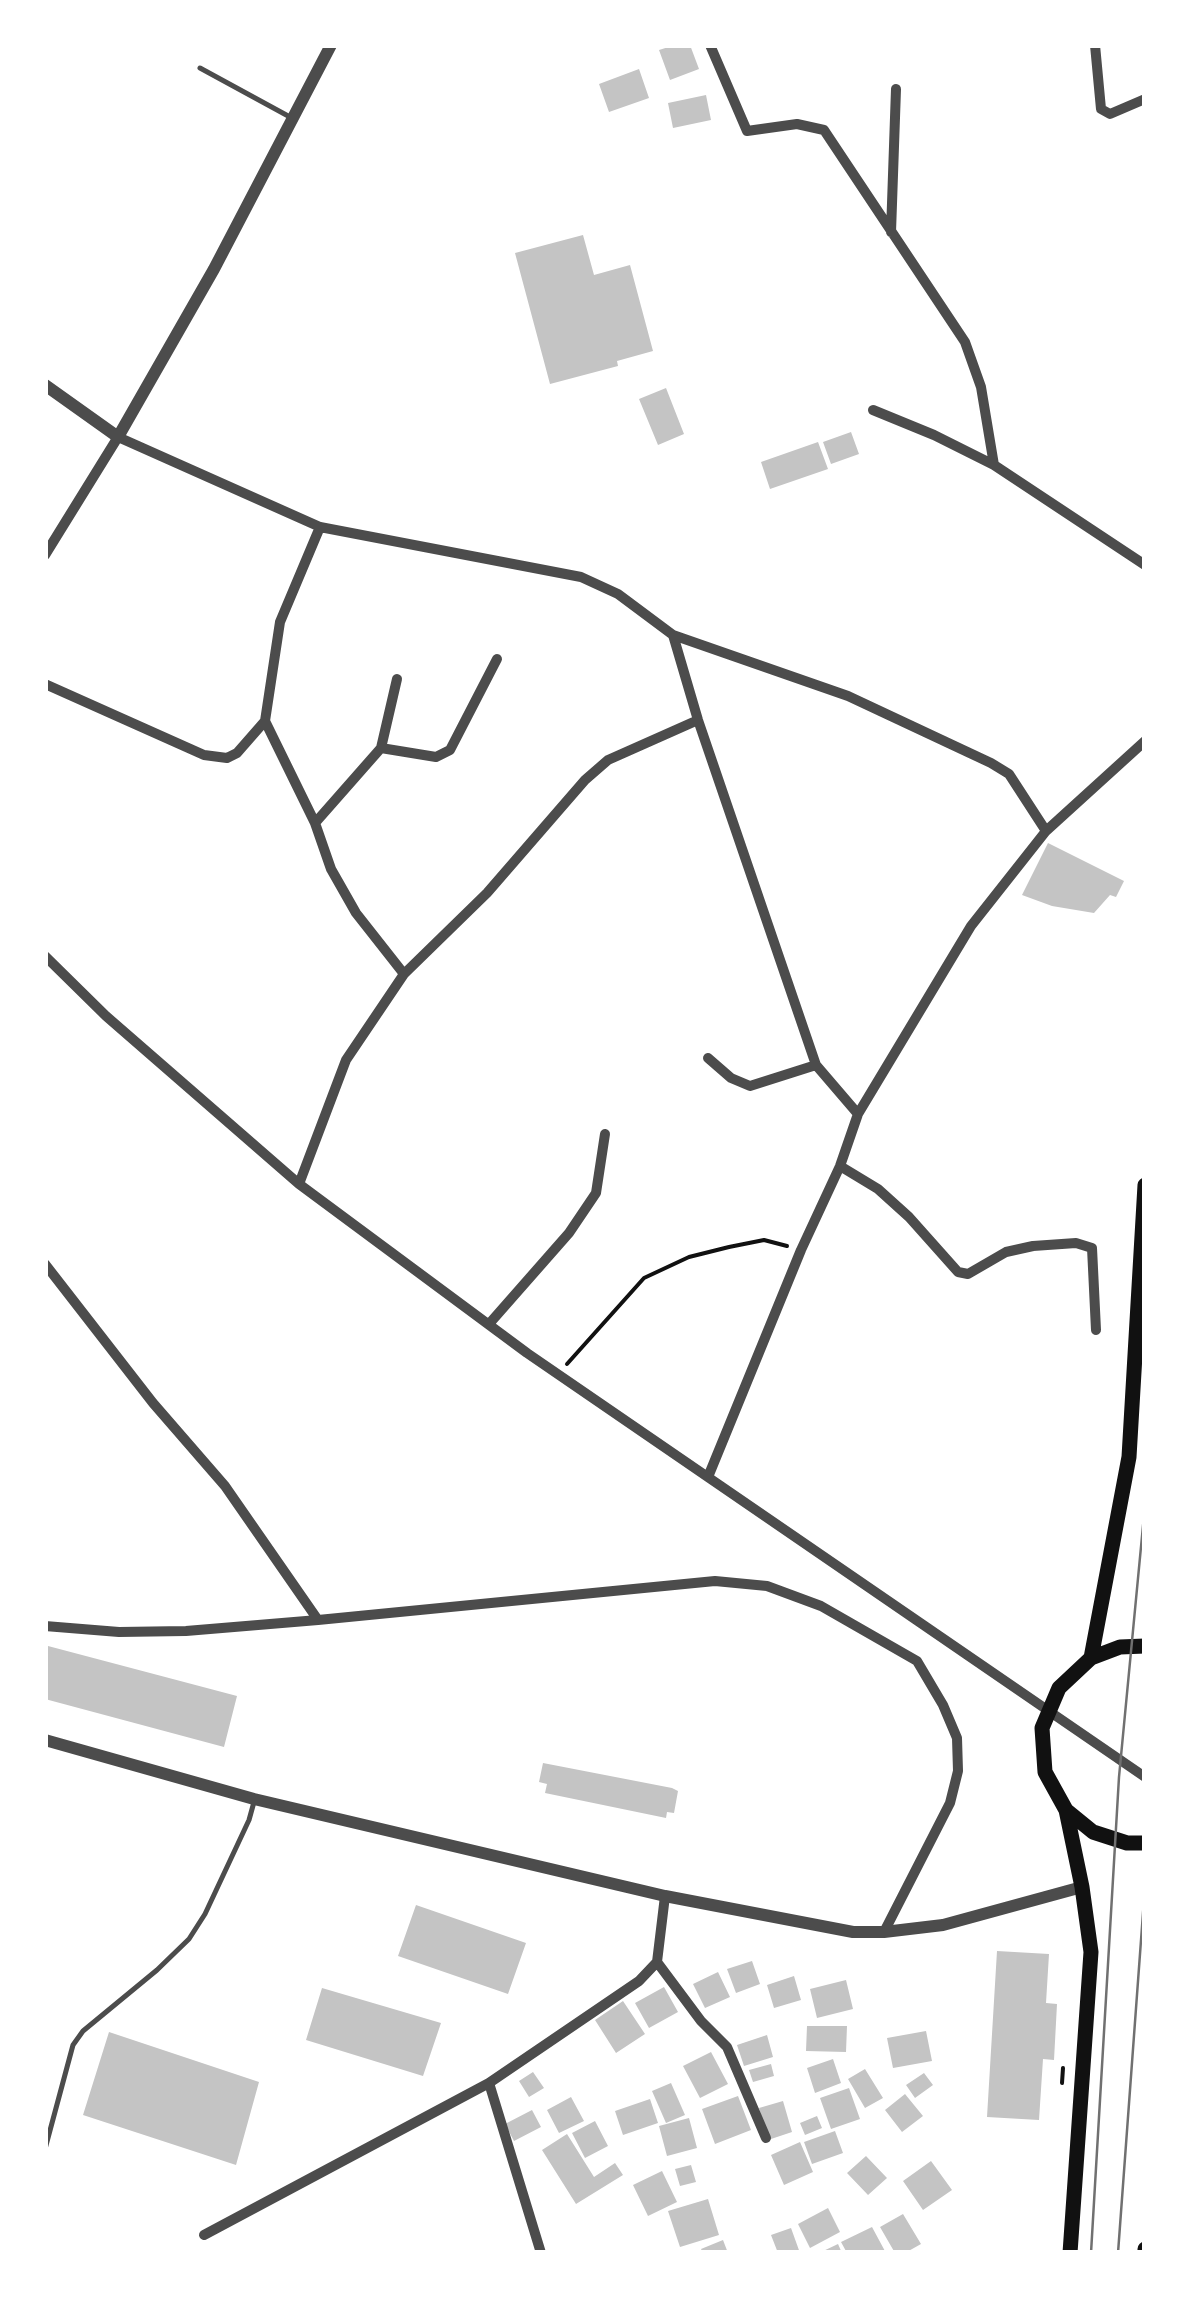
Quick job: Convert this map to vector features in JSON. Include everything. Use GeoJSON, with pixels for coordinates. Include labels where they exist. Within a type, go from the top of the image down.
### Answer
{"type":"FeatureCollection","features":[{"type":"Feature","properties":{"kind":"main road"},"geometry":{"type":"LineString","coordinates":[[1090,1658],[1099,1629],[1130,1457],[1145,1185]]}},
{"type":"Feature","properties":{"kind":"main road"},"geometry":{"type":"LineString","coordinates":[[1070,2253],[1091,1952],[1066,1810],[1045,1772],[1042,1728],[1058,1688],[1090,1658],[1120,1647],[1145,1646]]}},
{"type":"Feature","properties":{"kind":"main road"},"geometry":{"type":"LineString","coordinates":[[1066,1810],[1094,1832],[1127,1843],[1145,1843]]}},
{"type":"Feature","properties":{"kind":"street"},"geometry":{"type":"LineString","coordinates":[[45,554],[118,437],[214,269],[331,45]]}},
{"type":"Feature","properties":{"kind":"street"},"geometry":{"type":"LineString","coordinates":[[710,45],[747,132],[797,124],[824,130],[966,342],[981,387],[994,466]]}},
{"type":"Feature","properties":{"kind":"street"},"geometry":{"type":"LineString","coordinates":[[1094,45],[1102,110],[1110,114],[1145,99]]}},
{"type":"Feature","properties":{"kind":"street"},"geometry":{"type":"LineString","coordinates":[[891,234],[896,88]]}},
{"type":"Feature","properties":{"kind":"street"},"geometry":{"type":"LineString","coordinates":[[45,384],[118,437],[320,528],[581,577],[618,594],[673,636],[848,696],[1009,774],[1046,831]]}},
{"type":"Feature","properties":{"kind":"street"},"geometry":{"type":"LineString","coordinates":[[872,410],[934,435],[994,466],[1145,565]]}},
{"type":"Feature","properties":{"kind":"street"},"geometry":{"type":"LineString","coordinates":[[45,684],[217,758],[237,753],[265,721],[280,622],[320,528]]}},
{"type":"Feature","properties":{"kind":"street"},"geometry":{"type":"LineString","coordinates":[[673,636],[816,1065],[858,1114]]}},
{"type":"Feature","properties":{"kind":"street"},"geometry":{"type":"LineString","coordinates":[[381,748],[445,755],[497,658]]}},
{"type":"Feature","properties":{"kind":"street"},"geometry":{"type":"LineString","coordinates":[[315,823],[381,748],[397,679]]}},
{"type":"Feature","properties":{"kind":"street"},"geometry":{"type":"LineString","coordinates":[[299,1184],[346,1060],[404,974],[487,893],[585,780],[608,760],[698,720]]}},
{"type":"Feature","properties":{"kind":"street"},"geometry":{"type":"LineString","coordinates":[[265,721],[315,823],[331,869],[356,912],[404,974]]}},
{"type":"Feature","properties":{"kind":"street"},"geometry":{"type":"LineString","coordinates":[[708,1478],[801,1250],[840,1166],[858,1114],[972,926],[1046,831],[1145,741]]}},
{"type":"Feature","properties":{"kind":"street"},"geometry":{"type":"LineString","coordinates":[[45,956],[106,1016],[299,1184],[559,1374],[1145,1777]]}},
{"type":"Feature","properties":{"kind":"street"},"geometry":{"type":"LineString","coordinates":[[708,1058],[731,1078],[750,1086],[816,1065]]}},
{"type":"Feature","properties":{"kind":"street"},"geometry":{"type":"LineString","coordinates":[[489,1324],[568,1233],[596,1193],[605,1134]]}},
{"type":"Feature","properties":{"kind":"street"},"geometry":{"type":"LineString","coordinates":[[840,1166],[878,1190],[909,1217],[958,1272],[968,1274],[1006,1252],[1033,1246],[1076,1243],[1092,1248],[1096,1330]]}},
{"type":"Feature","properties":{"kind":"street"},"geometry":{"type":"LineString","coordinates":[[45,1264],[153,1403],[225,1486],[318,1620]]}},
{"type":"Feature","properties":{"kind":"street"},"geometry":{"type":"LineString","coordinates":[[45,1626],[119,1632],[186,1631],[715,1581],[767,1586],[821,1606],[916,1661],[956,1738],[958,1771],[950,1803],[884,1932]]}},
{"type":"Feature","properties":{"kind":"street"},"geometry":{"type":"LineString","coordinates":[[45,1740],[254,1800],[666,1896],[853,1932],[944,1925],[1082,1887]]}},
{"type":"Feature","properties":{"kind":"street"},"geometry":{"type":"LineString","coordinates":[[204,2235],[489,2083],[639,1981],[658,1962],[666,1896]]}},
{"type":"Feature","properties":{"kind":"street"},"geometry":{"type":"LineString","coordinates":[[658,1962],[701,2021],[727,2048],[766,2138]]}},
{"type":"Feature","properties":{"kind":"street"},"geometry":{"type":"LineString","coordinates":[[489,2083],[542,2253]]}},
{"type":"Feature","properties":{"kind":"lane"},"geometry":{"type":"LineString","coordinates":[[200,68],[293,119]]}},
{"type":"Feature","properties":{"kind":"lane"},"geometry":{"type":"LineString","coordinates":[[45,2149],[73,2045],[83,2031],[189,1939],[205,1914],[249,1820],[254,1800]]}},
{"type":"Feature","properties":{"kind":"path"},"geometry":{"type":"LineString","coordinates":[[559,1374],[644,1278],[688,1257],[764,1240],[801,1250]]}},
{"type":"Feature","properties":{"kind":"building"},"geometry":{"type":"Polygon","coordinates":[[[690,45],[699,69],[670,80],[659,50],[690,45]]]}},
{"type":"Feature","properties":{"kind":"building"},"geometry":{"type":"Polygon","coordinates":[[[639,69],[649,98],[609,112],[599,84],[639,69]]]}},
{"type":"Feature","properties":{"kind":"building"},"geometry":{"type":"Polygon","coordinates":[[[706,95],[711,120],[673,128],[668,103],[706,95]]]}},
{"type":"Feature","properties":{"kind":"building"},"geometry":{"type":"Polygon","coordinates":[[[583,235],[594,275],[630,265],[653,351],[617,361],[618,366],[550,384],[515,253],[583,235]]]}},
{"type":"Feature","properties":{"kind":"building"},"geometry":{"type":"Polygon","coordinates":[[[666,388],[684,434],[658,445],[639,399],[666,388]]]}},
{"type":"Feature","properties":{"kind":"building"},"geometry":{"type":"Polygon","coordinates":[[[851,432],[859,454],[831,464],[823,442],[851,432]]]}},
{"type":"Feature","properties":{"kind":"building"},"geometry":{"type":"Polygon","coordinates":[[[818,442],[828,469],[770,489],[761,462],[818,442]]]}},
{"type":"Feature","properties":{"kind":"building"},"geometry":{"type":"Polygon","coordinates":[[[1048,843],[1124,881],[1116,897],[1110,895],[1094,913],[1052,906],[1022,895],[1048,843]]]}},
{"type":"Feature","properties":{"kind":"building"},"geometry":{"type":"Polygon","coordinates":[[[48,1646],[237,1696],[224,1747],[45,1699],[48,1646]]]}},
{"type":"Feature","properties":{"kind":"building"},"geometry":{"type":"Polygon","coordinates":[[[543,1763],[672,1788],[678,1791],[674,1813],[667,1812],[666,1818],[545,1793],[547,1784],[539,1782],[543,1763]]]}},
{"type":"Feature","properties":{"kind":"building"},"geometry":{"type":"Polygon","coordinates":[[[416,1905],[526,1943],[508,1994],[398,1956],[416,1905]]]}},
{"type":"Feature","properties":{"kind":"building"},"geometry":{"type":"Polygon","coordinates":[[[997,1951],[1049,1954],[1046,2003],[1057,2004],[1054,2060],[1043,2059],[1039,2120],[987,2117],[997,1951]]]}},
{"type":"Feature","properties":{"kind":"building"},"geometry":{"type":"Polygon","coordinates":[[[752,1961],[760,1984],[736,1993],[727,1969],[752,1961]]]}},
{"type":"Feature","properties":{"kind":"building"},"geometry":{"type":"Polygon","coordinates":[[[718,1972],[730,1997],[705,2008],[693,1984],[718,1972]]]}},
{"type":"Feature","properties":{"kind":"building"},"geometry":{"type":"Polygon","coordinates":[[[794,1976],[801,2000],[774,2008],[767,1985],[794,1976]]]}},
{"type":"Feature","properties":{"kind":"building"},"geometry":{"type":"Polygon","coordinates":[[[846,1980],[853,2009],[817,2018],[810,1989],[846,1980]]]}},
{"type":"Feature","properties":{"kind":"building"},"geometry":{"type":"Polygon","coordinates":[[[664,1987],[678,2012],[649,2028],[635,2003],[664,1987]]]}},
{"type":"Feature","properties":{"kind":"building"},"geometry":{"type":"Polygon","coordinates":[[[322,1988],[441,2023],[423,2076],[306,2040],[322,1988]]]}},
{"type":"Feature","properties":{"kind":"building"},"geometry":{"type":"Polygon","coordinates":[[[623,2001],[645,2034],[616,2053],[595,2020],[623,2001]]]}},
{"type":"Feature","properties":{"kind":"building"},"geometry":{"type":"Polygon","coordinates":[[[807,2026],[847,2026],[846,2052],[806,2051],[807,2026]]]}},
{"type":"Feature","properties":{"kind":"building"},"geometry":{"type":"Polygon","coordinates":[[[926,2031],[932,2061],[893,2068],[887,2038],[926,2031]]]}},
{"type":"Feature","properties":{"kind":"building"},"geometry":{"type":"Polygon","coordinates":[[[109,2032],[259,2082],[236,2165],[83,2115],[109,2032]]]}},
{"type":"Feature","properties":{"kind":"building"},"geometry":{"type":"Polygon","coordinates":[[[767,2035],[773,2057],[744,2066],[737,2045],[767,2035]]]}},
{"type":"Feature","properties":{"kind":"building"},"geometry":{"type":"Polygon","coordinates":[[[711,2052],[728,2084],[700,2098],[683,2066],[711,2052]]]}},
{"type":"Feature","properties":{"kind":"building"},"geometry":{"type":"Polygon","coordinates":[[[833,2059],[841,2083],[815,2093],[807,2068],[833,2059]]]}},
{"type":"Feature","properties":{"kind":"building"},"geometry":{"type":"Polygon","coordinates":[[[771,2064],[774,2076],[753,2082],[749,2070],[771,2064]]]}},
{"type":"Feature","properties":{"kind":"building"},"geometry":{"type":"Polygon","coordinates":[[[865,2069],[883,2098],[865,2108],[848,2079],[865,2069]]]}},
{"type":"Feature","properties":{"kind":"building"},"geometry":{"type":"Polygon","coordinates":[[[533,2072],[544,2088],[529,2097],[519,2081],[533,2072]]]}},
{"type":"Feature","properties":{"kind":"building"},"geometry":{"type":"Polygon","coordinates":[[[924,2073],[933,2085],[915,2098],[906,2085],[924,2073]]]}},
{"type":"Feature","properties":{"kind":"building"},"geometry":{"type":"Polygon","coordinates":[[[671,2083],[685,2115],[666,2123],[652,2091],[671,2083]]]}},
{"type":"Feature","properties":{"kind":"building"},"geometry":{"type":"Polygon","coordinates":[[[849,2088],[860,2119],[831,2129],[820,2098],[849,2088]]]}},
{"type":"Feature","properties":{"kind":"building"},"geometry":{"type":"Polygon","coordinates":[[[905,2094],[923,2116],[902,2132],[885,2110],[905,2094]]]}},
{"type":"Feature","properties":{"kind":"building"},"geometry":{"type":"Polygon","coordinates":[[[738,2096],[751,2130],[715,2144],[702,2109],[738,2096]]]}},
{"type":"Feature","properties":{"kind":"building"},"geometry":{"type":"Polygon","coordinates":[[[571,2097],[584,2121],[559,2133],[547,2110],[571,2097]]]}},
{"type":"Feature","properties":{"kind":"building"},"geometry":{"type":"Polygon","coordinates":[[[650,2099],[658,2123],[623,2135],[615,2111],[650,2099]]]}},
{"type":"Feature","properties":{"kind":"building"},"geometry":{"type":"Polygon","coordinates":[[[783,2101],[792,2132],[768,2140],[759,2108],[783,2101]]]}},
{"type":"Feature","properties":{"kind":"building"},"geometry":{"type":"Polygon","coordinates":[[[532,2110],[541,2127],[514,2141],[505,2124],[532,2110]]]}},
{"type":"Feature","properties":{"kind":"building"},"geometry":{"type":"Polygon","coordinates":[[[817,2116],[822,2128],[805,2135],[800,2123],[817,2116]]]}},
{"type":"Feature","properties":{"kind":"building"},"geometry":{"type":"Polygon","coordinates":[[[689,2118],[697,2148],[667,2156],[659,2126],[689,2118]]]}},
{"type":"Feature","properties":{"kind":"building"},"geometry":{"type":"Polygon","coordinates":[[[595,2121],[608,2146],[585,2158],[572,2133],[595,2121]]]}},
{"type":"Feature","properties":{"kind":"building"},"geometry":{"type":"Polygon","coordinates":[[[835,2131],[843,2153],[812,2164],[804,2142],[835,2131]]]}},
{"type":"Feature","properties":{"kind":"building"},"geometry":{"type":"Polygon","coordinates":[[[567,2134],[594,2177],[615,2163],[623,2175],[576,2204],[542,2150],[567,2134]]]}},
{"type":"Feature","properties":{"kind":"building"},"geometry":{"type":"Polygon","coordinates":[[[800,2142],[813,2172],[784,2185],[771,2155],[800,2142]]]}},
{"type":"Feature","properties":{"kind":"building"},"geometry":{"type":"Polygon","coordinates":[[[866,2156],[887,2178],[868,2195],[847,2173],[866,2156]]]}},
{"type":"Feature","properties":{"kind":"building"},"geometry":{"type":"Polygon","coordinates":[[[931,2161],[952,2190],[923,2210],[903,2181],[931,2161]]]}},
{"type":"Feature","properties":{"kind":"building"},"geometry":{"type":"Polygon","coordinates":[[[691,2165],[696,2182],[680,2186],[675,2169],[691,2165]]]}},
{"type":"Feature","properties":{"kind":"building"},"geometry":{"type":"Polygon","coordinates":[[[662,2171],[677,2202],[648,2216],[633,2185],[662,2171]]]}},
{"type":"Feature","properties":{"kind":"building"},"geometry":{"type":"Polygon","coordinates":[[[708,2199],[719,2235],[680,2247],[668,2211],[708,2199]]]}},
{"type":"Feature","properties":{"kind":"building"},"geometry":{"type":"Polygon","coordinates":[[[828,2208],[840,2232],[810,2248],[798,2224],[828,2208]]]}},
{"type":"Feature","properties":{"kind":"building"},"geometry":{"type":"Polygon","coordinates":[[[903,2214],[921,2244],[905,2253],[895,2253],[880,2227],[903,2214]]]}},
{"type":"Feature","properties":{"kind":"building"},"geometry":{"type":"Polygon","coordinates":[[[872,2227],[886,2253],[847,2253],[841,2242],[872,2227]]]}},
{"type":"Feature","properties":{"kind":"building"},"geometry":{"type":"Polygon","coordinates":[[[791,2228],[800,2253],[778,2253],[771,2235],[791,2228]]]}},
{"type":"Feature","properties":{"kind":"building"},"geometry":{"type":"Polygon","coordinates":[[[723,2240],[728,2253],[703,2253],[701,2249],[723,2240]]]}},
{"type":"Feature","properties":{"kind":"building"},"geometry":{"type":"Polygon","coordinates":[[[838,2244],[842,2253],[819,2253],[838,2244]]]}},
{"type":"Feature","properties":{"kind":"tram line"},"geometry":{"type":"LineString","coordinates":[[1091,2253],[1119,1777],[1145,1505]]}},
{"type":"Feature","properties":{"kind":"tram line"},"geometry":{"type":"LineString","coordinates":[[1118,2253],[1145,1886]]}}]}
